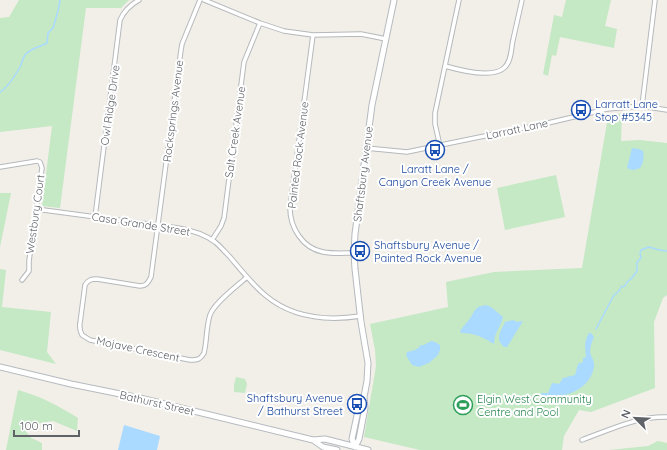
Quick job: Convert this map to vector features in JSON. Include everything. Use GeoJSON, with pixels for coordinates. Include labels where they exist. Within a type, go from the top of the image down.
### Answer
{"type":"FeatureCollection","features":[{"type":"Feature","properties":{"kind":"street","name":"Owl Ridge Drive"},"geometry":{"type":"LineString","coordinates":[[95,217],[120,20],[124,12],[132,4],[139,0]]}},
{"type":"Feature","properties":{"kind":"street","name":"Rocksprings Avenue"},"geometry":{"type":"LineString","coordinates":[[158,225],[182,44],[200,0]]}},
{"type":"Feature","properties":{"kind":"street"},"geometry":{"type":"LineString","coordinates":[[204,0],[260,23],[284,31],[313,35],[361,34],[386,39]]}},
{"type":"Feature","properties":{"kind":"street","name":"Shaftsbury Avenue"},"geometry":{"type":"LineString","coordinates":[[354,448],[352,439],[359,406],[364,397],[368,363],[354,253],[356,224],[373,100],[394,0]]}},
{"type":"Feature","properties":{"kind":"street"},"geometry":{"type":"LineString","coordinates":[[440,146],[435,124],[435,113],[459,0]]}},
{"type":"Feature","properties":{"kind":"street"},"geometry":{"type":"LineString","coordinates":[[445,66],[481,74],[500,71],[505,67],[510,59],[512,42],[522,0]]}},
{"type":"Feature","properties":{"kind":"street"},"geometry":{"type":"LineString","coordinates":[[642,106],[655,0]]}},
{"type":"Feature","properties":{"kind":"street","name":"Salt Creek Avenue"},"geometry":{"type":"LineString","coordinates":[[212,240],[224,218],[244,62],[260,23]]}},
{"type":"Feature","properties":{"kind":"street","name":"Painted Rock Avenue"},"geometry":{"type":"LineString","coordinates":[[313,35],[290,208],[291,220],[300,238],[314,249],[331,253],[354,253]]}},
{"type":"Feature","properties":{"kind":"street","name":"Larratt Lane"},"geometry":{"type":"LineString","coordinates":[[366,148],[407,152],[607,109],[642,106],[667,110]]}},
{"type":"Feature","properties":{"kind":"street","name":"Westbury Court"},"geometry":{"type":"LineString","coordinates":[[0,167],[34,161],[40,162],[42,168],[29,261],[29,271],[22,280]]}},
{"type":"Feature","properties":{"kind":"street","name":"Casa Grande Street"},"geometry":{"type":"LineString","coordinates":[[36,209],[189,230],[212,240],[266,296],[280,305],[313,317],[344,318],[361,316]]}},
{"type":"Feature","properties":{"kind":"street","name":"Mojave Crescent"},"geometry":{"type":"LineString","coordinates":[[158,225],[151,277],[146,285],[140,286],[97,279],[87,282],[85,285],[79,327],[82,335],[90,340],[190,360],[198,360],[202,358],[204,353],[210,316],[213,310],[218,303],[248,277]]}},
{"type":"Feature","properties":{"kind":"street","name":"Bathurst Street"},"geometry":{"type":"LineString","coordinates":[[0,367],[71,384],[140,398],[313,440],[325,439],[354,448],[368,450]]}},
{"type":"Feature","properties":{"kind":"street"},"geometry":{"type":"LineString","coordinates":[[582,440],[649,418],[667,417]]}},
{"type":"Feature","properties":{"kind":"street","name":"Bathurst Street"},"geometry":{"type":"LineString","coordinates":[[313,440],[323,447],[337,450]]}},
{"type":"Feature","properties":{"kind":"green space"},"geometry":{"type":"Polygon","coordinates":[[[19,0],[129,0],[121,8],[86,8],[60,208],[42,206],[52,126],[0,132],[0,18],[9,17],[19,0]]]}},
{"type":"Feature","properties":{"kind":"green space"},"geometry":{"type":"Polygon","coordinates":[[[566,0],[611,0],[605,26],[617,29],[614,48],[560,37],[556,56],[552,55],[548,76],[543,74],[554,15],[562,17],[566,0]]]}},
{"type":"Feature","properties":{"kind":"green space"},"geometry":{"type":"Polygon","coordinates":[[[622,113],[621,141],[640,140],[667,143],[667,295],[663,298],[654,322],[655,388],[591,412],[579,410],[564,436],[562,450],[420,450],[364,437],[376,366],[375,350],[370,324],[448,307],[446,282],[494,272],[582,268],[608,117],[622,113]]]}},
{"type":"Feature","properties":{"kind":"green space"},"geometry":{"type":"Polygon","coordinates":[[[556,175],[565,217],[505,230],[497,188],[556,175]]]}},
{"type":"Feature","properties":{"kind":"green space"},"geometry":{"type":"Polygon","coordinates":[[[0,193],[11,193],[0,247],[0,193]]]}},
{"type":"Feature","properties":{"kind":"green space"},"geometry":{"type":"Polygon","coordinates":[[[0,269],[6,270],[2,307],[51,312],[47,352],[56,364],[0,350],[0,269]]]}},
{"type":"Feature","properties":{"kind":"green space"},"geometry":{"type":"Polygon","coordinates":[[[236,377],[245,379],[247,384],[245,393],[234,392],[236,377]]]}},
{"type":"Feature","properties":{"kind":"green space"},"geometry":{"type":"Polygon","coordinates":[[[18,390],[34,395],[64,409],[78,418],[77,431],[53,421],[22,426],[31,438],[42,443],[42,450],[6,450],[18,390]]]}},
{"type":"Feature","properties":{"kind":"green space"},"geometry":{"type":"Polygon","coordinates":[[[658,441],[667,443],[667,450],[609,450],[648,446],[658,441]]]}},
{"type":"Feature","properties":{"kind":"water"},"geometry":{"type":"Polygon","coordinates":[[[632,148],[643,151],[644,155],[640,168],[630,170],[627,168],[632,148]]]}},
{"type":"Feature","properties":{"kind":"water"},"geometry":{"type":"Polygon","coordinates":[[[486,305],[491,307],[503,317],[495,336],[494,344],[479,336],[461,333],[460,331],[476,309],[486,305]]]}},
{"type":"Feature","properties":{"kind":"water"},"geometry":{"type":"Polygon","coordinates":[[[513,320],[517,322],[523,321],[507,347],[504,347],[499,341],[500,332],[505,322],[513,320]]]}},
{"type":"Feature","properties":{"kind":"water"},"geometry":{"type":"Polygon","coordinates":[[[589,333],[591,333],[594,337],[590,352],[594,367],[587,382],[581,388],[566,395],[542,397],[541,393],[548,393],[552,383],[559,384],[563,378],[575,375],[578,364],[583,362],[583,358],[586,357],[585,348],[589,333]]]}},
{"type":"Feature","properties":{"kind":"water"},"geometry":{"type":"Polygon","coordinates":[[[431,341],[440,345],[438,355],[429,363],[419,367],[412,365],[406,355],[407,352],[415,350],[421,345],[431,341]]]}},
{"type":"Feature","properties":{"kind":"water"},"geometry":{"type":"Polygon","coordinates":[[[124,425],[160,436],[157,450],[118,450],[124,425]]]}},
{"type":"Feature","properties":{"kind":"waterway"},"geometry":{"type":"LineString","coordinates":[[0,92],[14,77],[27,53],[32,49],[47,43],[48,33],[53,28],[60,0]]}},
{"type":"Feature","properties":{"kind":"waterway"},"geometry":{"type":"LineString","coordinates":[[596,329],[614,295],[621,287],[625,286],[637,271],[637,262],[641,258],[641,250],[649,247],[667,251]]}},
{"type":"Feature","properties":{"kind":"place","name":"Larratt Lane Stop #5345"},"geometry":{"type":"Point","coordinates":[581,110]}},
{"type":"Feature","properties":{"kind":"place","name":"Laratt Lane / Canyon Creek Avenue"},"geometry":{"type":"Point","coordinates":[435,150]}},
{"type":"Feature","properties":{"kind":"place","name":"Shaftsbury Avenue / Painted Rock Avenue"},"geometry":{"type":"Point","coordinates":[360,251]}},
{"type":"Feature","properties":{"kind":"place","name":"Shaftsbury Avenue / Bathurst Street"},"geometry":{"type":"Point","coordinates":[357,404]}},
{"type":"Feature","properties":{"kind":"place","name":"Elgin West Community Centre and Pool"},"geometry":{"type":"Point","coordinates":[463,405]}}]}
